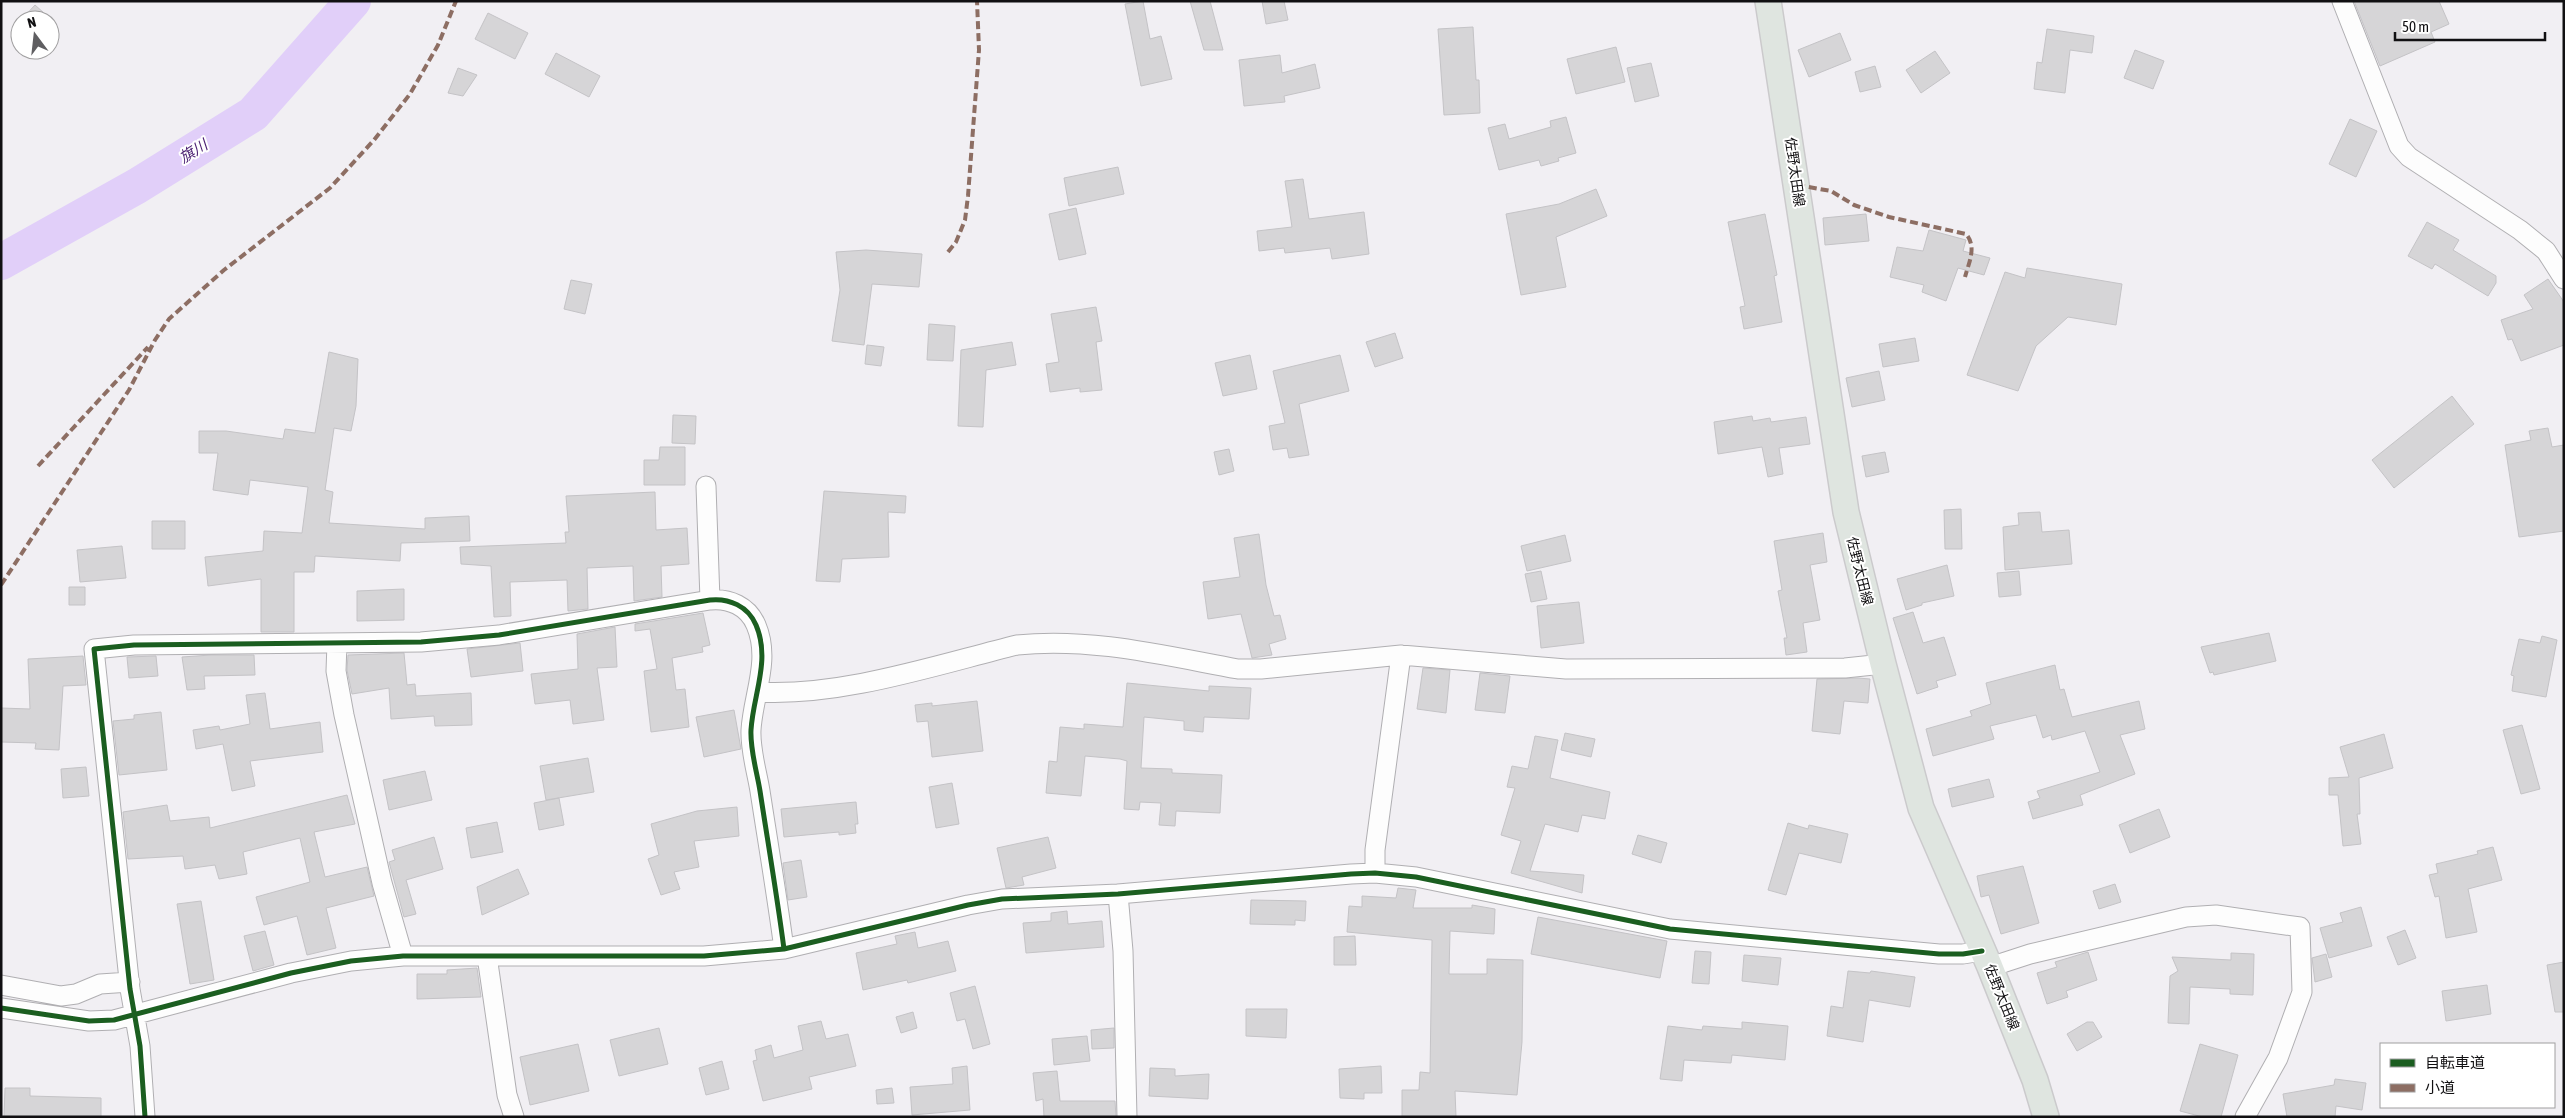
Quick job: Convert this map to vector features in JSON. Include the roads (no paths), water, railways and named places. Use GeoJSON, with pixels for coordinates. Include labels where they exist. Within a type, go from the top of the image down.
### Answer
{"type":"FeatureCollection","features":[{"type":"Feature","properties":{"kind":"main road","name":"佐野太田線"},"geometry":{"type":"LineString","coordinates":[[1768,1],[1846,512],[1883,664],[1921,808],[1986,959],[2035,1080],[2046,1117]]}},
{"type":"Feature","properties":{"kind":"street"},"geometry":{"type":"LineString","coordinates":[[2342,1],[2399,146],[2409,157],[2533,240],[2546,251],[2564,279]]}},
{"type":"Feature","properties":{"kind":"street"},"geometry":{"type":"LineString","coordinates":[[706,486],[710,600]]}},
{"type":"Feature","properties":{"kind":"street"},"geometry":{"type":"LineString","coordinates":[[145,1117],[140,1046],[130,982],[94,649],[134,645],[421,642],[499,635],[710,600],[722,599],[742,607],[751,616],[757,628],[762,652],[762,668],[751,731],[784,949]]}},
{"type":"Feature","properties":{"kind":"street"},"geometry":{"type":"LineString","coordinates":[[758,692],[778,693],[822,690],[1017,645],[1045,642],[1107,647],[1238,669],[1261,669],[1401,655],[1566,669],[1845,668],[1883,664]]}},
{"type":"Feature","properties":{"kind":"street"},"geometry":{"type":"LineString","coordinates":[[337,643],[336,671],[344,714],[382,883],[403,956]]}},
{"type":"Feature","properties":{"kind":"street"},"geometry":{"type":"LineString","coordinates":[[1375,873],[1375,850],[1401,655]]}},
{"type":"Feature","properties":{"kind":"street"},"geometry":{"type":"LineString","coordinates":[[1,1008],[89,1021],[114,1020],[291,973],[351,961],[403,956],[704,956],[784,949],[993,900],[1118,894],[1375,873],[1416,877],[1670,929],[1939,954],[1962,954],[1986,959],[2030,954],[2186,917],[2216,915],[2300,927],[2302,992],[2278,1058],[2245,1117]]}},
{"type":"Feature","properties":{"kind":"street"},"geometry":{"type":"LineString","coordinates":[[1118,894],[1123,951],[1127,1117]]}},
{"type":"Feature","properties":{"kind":"street"},"geometry":{"type":"LineString","coordinates":[[487,956],[507,1095],[514,1117]]}},
{"type":"Feature","properties":{"kind":"street"},"geometry":{"type":"LineString","coordinates":[[1,984],[61,996],[76,994],[100,984],[130,982]]}},
{"type":"Feature","properties":{"kind":"waterway","name":"旗川"},"geometry":{"type":"LineString","coordinates":[[1,262],[137,186],[253,114],[353,1]]}}]}
